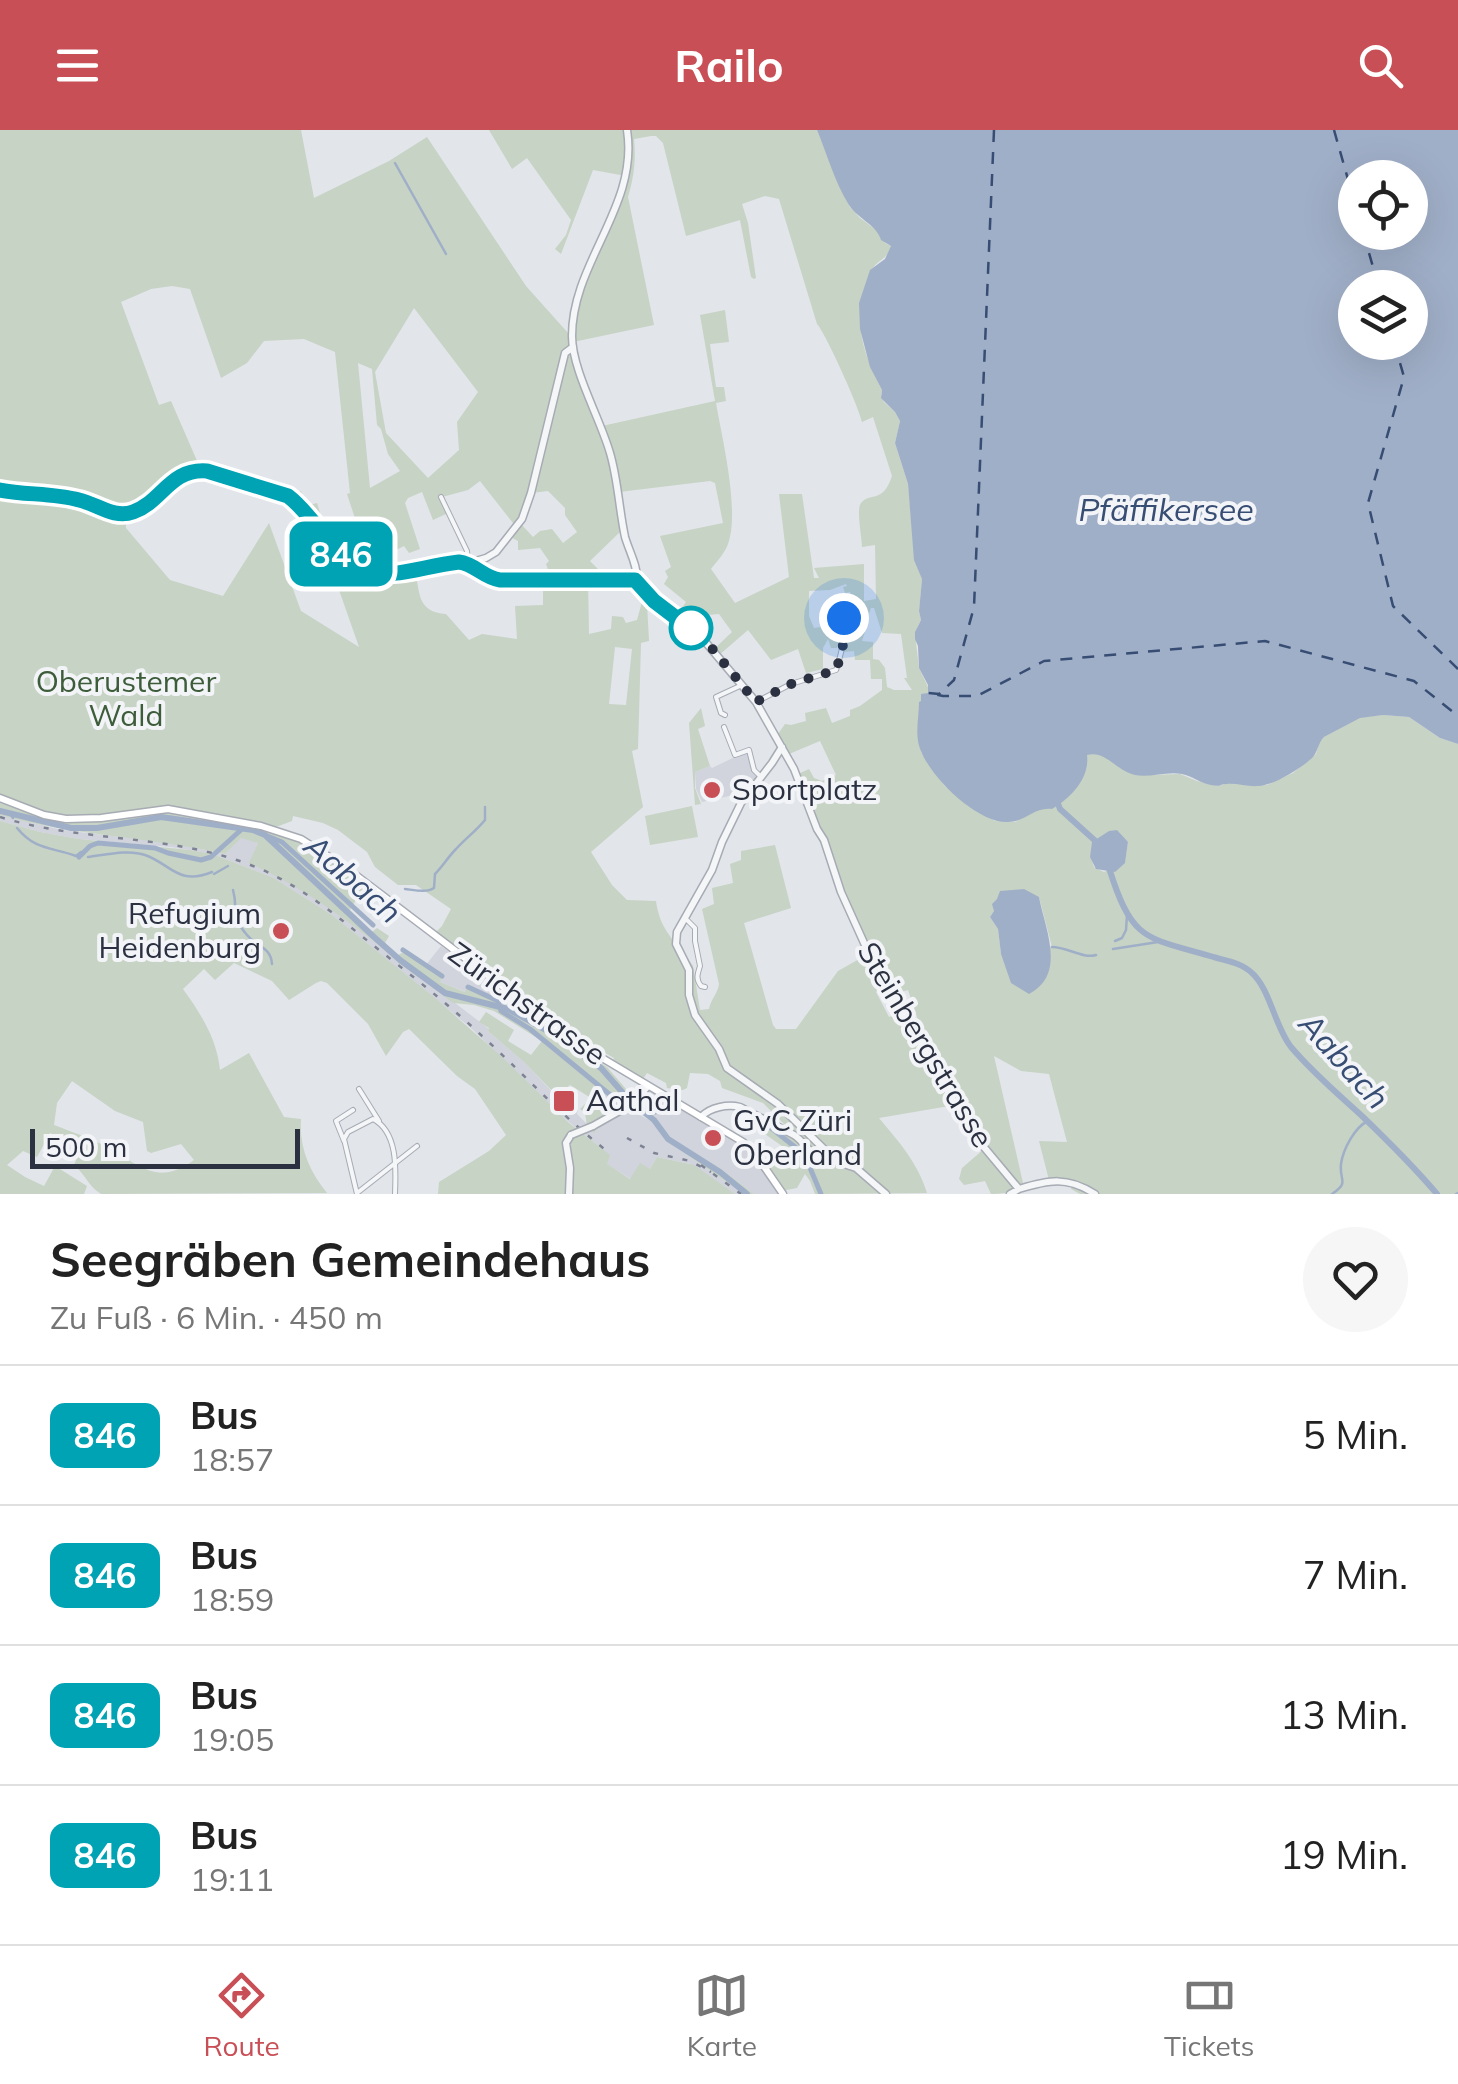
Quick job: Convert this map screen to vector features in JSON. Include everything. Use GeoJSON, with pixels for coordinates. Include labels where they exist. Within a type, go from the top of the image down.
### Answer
{"type":"FeatureCollection","features":[{"type":"Feature","properties":{"kind":"main road","name":"Zürichstrasse"},"geometry":{"type":"LineString","coordinates":[[0,798],[66,819],[168,809],[261,826],[320,849],[568,1037],[751,1149],[783,1194]]}},
{"type":"Feature","properties":{"kind":"street"},"geometry":{"type":"LineString","coordinates":[[468,564],[500,580],[637,581],[611,455],[572,347],[572,325],[582,286],[626,176],[627,130]]}},
{"type":"Feature","properties":{"kind":"street"},"geometry":{"type":"LineString","coordinates":[[0,490],[58,495],[126,514],[142,507],[180,476],[195,470],[207,471],[288,496],[340,553],[366,571],[390,574],[468,564],[496,552],[522,519],[564,353],[572,347]]}},
{"type":"Feature","properties":{"kind":"street"},"geometry":{"type":"LineString","coordinates":[[441,497],[467,551],[468,564]]}},
{"type":"Feature","properties":{"kind":"street","name":"Steinbergstrasse"},"geometry":{"type":"LineString","coordinates":[[637,581],[654,601],[702,638],[756,702],[794,768],[856,928],[886,985],[974,1134],[1018,1189]]}},
{"type":"Feature","properties":{"kind":"street"},"geometry":{"type":"LineString","coordinates":[[756,702],[791,684],[836,670],[847,626],[844,616]]}},
{"type":"Feature","properties":{"kind":"street"},"geometry":{"type":"LineString","coordinates":[[725,715],[716,696],[742,684]]}},
{"type":"Feature","properties":{"kind":"street"},"geometry":{"type":"LineString","coordinates":[[724,727],[735,755],[749,750],[754,770],[761,777]]}},
{"type":"Feature","properties":{"kind":"street"},"geometry":{"type":"LineString","coordinates":[[782,747],[742,802],[675,940],[689,970],[690,1002],[698,1021],[730,1070],[778,1104],[828,1152],[828,1159]]}},
{"type":"Feature","properties":{"kind":"street"},"geometry":{"type":"LineString","coordinates":[[685,918],[695,928],[698,982],[705,987]]}},
{"type":"Feature","properties":{"kind":"street"},"geometry":{"type":"LineString","coordinates":[[569,1194],[567,1140],[632,1104],[648,1086]]}},
{"type":"Feature","properties":{"kind":"street"},"geometry":{"type":"LineString","coordinates":[[359,1089],[388,1137],[396,1162],[394,1194]]}},
{"type":"Feature","properties":{"kind":"street"},"geometry":{"type":"LineString","coordinates":[[701,1117],[710,1110],[738,1106],[802,1140],[818,1160],[828,1159],[856,1168],[886,1194]]}},
{"type":"Feature","properties":{"kind":"street"},"geometry":{"type":"LineString","coordinates":[[352,1110],[336,1121],[357,1194],[417,1146]]}},
{"type":"Feature","properties":{"kind":"street"},"geometry":{"type":"LineString","coordinates":[[344,1141],[348,1132],[366,1121],[379,1122]]}},
{"type":"Feature","properties":{"kind":"street"},"geometry":{"type":"LineString","coordinates":[[1010,1194],[1018,1189],[1066,1181],[1094,1194]]}},
{"type":"Feature","properties":{"kind":"shaded area"},"geometry":{"type":"Polygon","coordinates":[[[747,753],[757,778],[740,802],[729,796],[702,802],[695,772],[747,753]]]}},
{"type":"Feature","properties":{"kind":"shaded area"},"geometry":{"type":"Polygon","coordinates":[[[0,815],[62,830],[172,843],[225,854],[241,837],[258,843],[250,863],[284,878],[335,911],[489,1029],[556,1096],[562,1095],[578,1110],[577,1114],[595,1132],[606,1120],[594,1099],[602,1088],[653,1122],[664,1139],[744,1194],[735,1194],[690,1164],[657,1157],[650,1169],[631,1179],[606,1164],[609,1155],[553,1109],[471,1028],[332,915],[274,878],[212,854],[40,832],[0,821],[0,815]]]}},
{"type":"Feature","properties":{"kind":"shaded area"},"geometry":{"type":"Polygon","coordinates":[[[441,946],[524,1007],[520,1011],[468,987],[466,992],[440,982],[425,966],[441,946]]]}},
{"type":"Feature","properties":{"kind":"shaded area"},"geometry":{"type":"Polygon","coordinates":[[[648,1086],[751,1149],[783,1194],[754,1194],[670,1138],[654,1116],[656,1110],[636,1101],[648,1086]]]}},
{"type":"Feature","properties":{"kind":"green space","name":"Oberustemer Wald"},"geometry":{"type":"Polygon","coordinates":[[[0,130],[301,130],[314,198],[389,161],[427,137],[526,286],[571,334],[581,286],[626,176],[593,170],[561,254],[555,249],[571,220],[527,158],[512,169],[489,130],[817,130],[850,207],[891,246],[869,274],[860,325],[881,395],[900,421],[895,443],[908,484],[915,557],[922,579],[916,643],[928,693],[921,701],[921,752],[944,785],[968,806],[995,821],[1015,822],[1041,808],[1047,809],[1087,754],[1099,752],[1123,770],[1149,775],[1180,774],[1217,786],[1267,785],[1293,773],[1316,754],[1324,737],[1361,717],[1409,717],[1440,738],[1458,744],[1458,1194],[1080,1194],[1071,1189],[1072,1182],[991,1194],[985,1181],[964,1185],[959,1179],[962,1168],[984,1149],[955,1105],[879,1118],[913,1162],[927,1193],[815,1194],[805,1174],[797,1188],[781,1191],[766,1169],[788,1154],[762,1132],[768,1121],[787,1127],[763,1103],[722,1088],[720,1081],[708,1074],[690,1073],[683,1090],[667,1088],[666,1083],[647,1073],[641,1082],[611,1065],[614,1058],[605,1053],[602,1058],[435,933],[451,909],[416,885],[398,885],[375,867],[367,852],[338,830],[293,816],[292,821],[276,827],[248,821],[244,828],[277,835],[279,831],[331,857],[363,888],[350,910],[372,932],[377,928],[389,936],[385,943],[398,955],[406,951],[442,976],[440,982],[465,992],[468,987],[501,1005],[513,1007],[607,1067],[639,1104],[656,1109],[654,1116],[670,1138],[754,1194],[744,1194],[664,1139],[653,1122],[603,1088],[594,1100],[613,1116],[594,1133],[580,1109],[591,1098],[570,1085],[557,1096],[479,1022],[486,1012],[514,1030],[508,1041],[531,1055],[542,1041],[494,1011],[453,1003],[330,909],[249,863],[258,843],[241,838],[225,854],[56,828],[0,815],[0,130]],[[656,136],[634,139],[628,197],[654,325],[573,342],[602,426],[715,401],[700,315],[725,310],[729,342],[710,344],[716,387],[724,387],[726,401],[716,403],[732,513],[727,547],[711,569],[735,603],[789,577],[779,494],[802,494],[814,578],[819,578],[814,568],[864,564],[864,601],[876,599],[875,545],[862,547],[860,506],[885,490],[892,476],[873,417],[862,422],[842,371],[817,324],[779,199],[765,196],[742,204],[754,279],[740,220],[686,236],[663,143],[656,136]],[[151,289],[121,302],[159,405],[171,401],[201,470],[195,470],[126,514],[126,528],[170,580],[223,596],[269,523],[301,611],[359,647],[317,527],[289,496],[301,491],[306,506],[317,503],[334,546],[373,573],[347,494],[350,493],[335,352],[304,339],[264,341],[247,363],[221,378],[190,289],[151,289]],[[414,308],[375,372],[386,433],[428,478],[459,450],[457,422],[478,392],[414,308]],[[358,363],[370,488],[400,471],[388,454],[377,425],[372,369],[358,363]],[[480,481],[468,490],[442,497],[448,513],[433,520],[422,492],[408,498],[405,503],[420,549],[409,553],[404,546],[392,552],[399,572],[415,570],[425,605],[446,614],[469,640],[482,634],[517,639],[515,606],[543,605],[543,580],[552,580],[546,564],[549,561],[540,548],[518,550],[518,541],[509,536],[516,527],[480,481]],[[715,483],[619,492],[624,528],[590,561],[602,573],[602,580],[588,581],[589,634],[611,629],[612,616],[623,617],[626,623],[637,620],[647,593],[677,615],[686,602],[664,584],[668,577],[665,571],[671,567],[660,536],[723,523],[715,483]],[[548,491],[531,493],[520,523],[533,537],[552,529],[563,543],[577,532],[565,515],[565,508],[548,491]],[[846,584],[809,591],[809,616],[814,628],[827,626],[829,637],[841,643],[844,636],[859,634],[864,620],[862,641],[873,642],[873,659],[885,668],[887,687],[912,690],[904,678],[901,634],[882,633],[874,608],[867,620],[865,604],[857,609],[850,592],[845,593],[846,584]],[[647,604],[649,641],[641,643],[638,749],[632,751],[643,807],[591,852],[627,900],[656,901],[664,926],[693,966],[700,1010],[709,1009],[719,984],[702,909],[714,904],[712,888],[733,883],[730,864],[741,860],[741,851],[775,845],[791,908],[744,923],[773,1025],[776,1029],[796,1029],[838,971],[868,954],[819,841],[796,775],[809,769],[814,778],[822,781],[836,775],[820,741],[789,754],[778,734],[785,724],[806,721],[805,713],[826,708],[832,723],[850,716],[850,710],[882,690],[882,679],[871,679],[870,660],[855,660],[854,651],[843,652],[841,644],[831,648],[828,639],[823,648],[823,669],[806,673],[798,649],[771,660],[748,630],[718,656],[713,650],[732,632],[719,614],[707,615],[689,626],[702,638],[704,647],[647,604]],[[615,647],[609,704],[626,705],[632,649],[615,647]],[[1109,831],[1096,842],[1091,855],[1094,867],[1104,872],[1125,862],[1128,842],[1109,831]],[[1039,897],[994,911],[990,917],[998,929],[1001,954],[1052,947],[1039,897]],[[885,986],[876,992],[889,1017],[901,1012],[909,1026],[918,1020],[908,990],[891,995],[885,986]],[[994,1056],[1023,1183],[1049,1180],[1039,1141],[1067,1142],[1049,1074],[1021,1071],[994,1056]]]}},
{"type":"Feature","properties":{"kind":"green space"},"geometry":{"type":"Polygon","coordinates":[[[701,708],[705,726],[698,729],[710,766],[695,772],[701,804],[695,805],[689,723],[701,708]]]}},
{"type":"Feature","properties":{"kind":"green space"},"geometry":{"type":"Polygon","coordinates":[[[692,806],[698,837],[650,845],[645,816],[692,806]]]}},
{"type":"Feature","properties":{"kind":"green space"},"geometry":{"type":"Polygon","coordinates":[[[0,821],[79,839],[212,854],[274,878],[332,915],[435,998],[569,1123],[610,1155],[607,1164],[630,1179],[640,1163],[650,1169],[657,1157],[694,1165],[735,1194],[438,1194],[439,1182],[489,1151],[506,1135],[475,1089],[409,1029],[386,1056],[368,1024],[327,983],[316,983],[289,1000],[272,981],[234,963],[215,980],[204,969],[183,989],[207,1027],[220,1070],[249,1053],[284,1117],[301,1119],[306,1158],[327,1193],[101,1194],[74,1165],[81,1148],[50,1133],[37,1157],[23,1151],[7,1165],[44,1186],[55,1166],[87,1186],[84,1194],[0,1194],[0,821]],[[72,1081],[57,1103],[54,1125],[149,1170],[169,1172],[194,1160],[181,1144],[147,1151],[143,1122],[115,1111],[72,1081]]]}},
{"type":"Feature","properties":{"kind":"water","name":"Pfäffikersee"},"geometry":{"type":"Polygon","coordinates":[[[817,130],[1458,130],[1458,744],[1440,738],[1409,717],[1383,715],[1360,718],[1324,737],[1308,761],[1287,776],[1264,785],[1215,786],[1176,773],[1135,775],[1094,754],[1087,755],[1082,779],[1066,799],[1052,809],[1014,821],[982,815],[953,794],[930,767],[918,741],[919,702],[921,694],[928,693],[928,685],[919,668],[915,639],[921,620],[922,579],[914,560],[908,484],[895,443],[900,421],[881,398],[882,390],[870,367],[860,329],[859,303],[870,270],[885,259],[891,246],[849,205],[817,130]]]}},
{"type":"Feature","properties":{"kind":"water"},"geometry":{"type":"Polygon","coordinates":[[[1117,830],[1128,842],[1125,863],[1115,872],[1096,869],[1090,857],[1092,842],[1117,830]]]}},
{"type":"Feature","properties":{"kind":"water"},"geometry":{"type":"Polygon","coordinates":[[[1024,889],[1039,897],[1050,950],[1047,975],[1029,994],[1011,983],[998,929],[990,917],[1000,891],[1024,889]]]}},
{"type":"Feature","properties":{"kind":"waterway"},"geometry":{"type":"LineString","coordinates":[[395,163],[446,254]]}},
{"type":"Feature","properties":{"kind":"waterway","name":"Aabach"},"geometry":{"type":"LineString","coordinates":[[1056,798],[1060,809],[1101,846]]}},
{"type":"Feature","properties":{"kind":"waterway"},"geometry":{"type":"LineString","coordinates":[[405,889],[434,888],[435,874],[485,820],[485,807]]}},
{"type":"Feature","properties":{"kind":"waterway","name":"Aabach"},"geometry":{"type":"LineString","coordinates":[[0,811],[71,828],[97,828],[161,817],[265,835],[400,960],[445,993],[508,1009],[546,1030],[601,1068],[630,1101]]}},
{"type":"Feature","properties":{"kind":"waterway"},"geometry":{"type":"LineString","coordinates":[[17,828],[38,845],[76,856],[83,854]]}},
{"type":"Feature","properties":{"kind":"waterway"},"geometry":{"type":"LineString","coordinates":[[79,857],[98,843],[155,848],[201,860],[211,857],[242,829]]}},
{"type":"Feature","properties":{"kind":"waterway"},"geometry":{"type":"LineString","coordinates":[[265,835],[282,842],[373,925]]}},
{"type":"Feature","properties":{"kind":"waterway"},"geometry":{"type":"LineString","coordinates":[[88,857],[139,853],[183,875],[212,872]]}},
{"type":"Feature","properties":{"kind":"waterway"},"geometry":{"type":"LineString","coordinates":[[214,874],[228,866]]}},
{"type":"Feature","properties":{"kind":"waterway","name":"Aabach"},"geometry":{"type":"LineString","coordinates":[[1109,868],[1126,911],[1145,934],[1236,963],[1252,973],[1291,1047],[1437,1194]]}},
{"type":"Feature","properties":{"kind":"waterway"},"geometry":{"type":"LineString","coordinates":[[233,890],[241,928],[266,951],[272,964]]}},
{"type":"Feature","properties":{"kind":"waterway"},"geometry":{"type":"LineString","coordinates":[[1115,941],[1126,930],[1127,915]]}},
{"type":"Feature","properties":{"kind":"waterway"},"geometry":{"type":"LineString","coordinates":[[1113,949],[1158,942]]}},
{"type":"Feature","properties":{"kind":"waterway"},"geometry":{"type":"LineString","coordinates":[[1052,947],[1096,955]]}},
{"type":"Feature","properties":{"kind":"waterway"},"geometry":{"type":"LineString","coordinates":[[403,950],[442,976]]}},
{"type":"Feature","properties":{"kind":"waterway"},"geometry":{"type":"LineString","coordinates":[[468,987],[498,1001],[501,1011],[530,1029],[614,1098],[628,1100]]}},
{"type":"Feature","properties":{"kind":"waterway","name":"Aabach"},"geometry":{"type":"LineString","coordinates":[[636,1106],[654,1120],[668,1139],[747,1194]]}},
{"type":"Feature","properties":{"kind":"waterway","name":"Aabach"},"geometry":{"type":"LineString","coordinates":[[638,1108],[655,1112]]}},
{"type":"Feature","properties":{"kind":"waterway"},"geometry":{"type":"LineString","coordinates":[[1332,1194],[1342,1184],[1341,1164],[1347,1145],[1368,1121]]}},
{"type":"Feature","properties":{"kind":"waterway"},"geometry":{"type":"LineString","coordinates":[[770,1127],[808,1163],[821,1194]]}},
{"type":"Feature","properties":{"kind":"ferry route"},"geometry":{"type":"LineString","coordinates":[[994,130],[974,607],[954,680],[939,694],[928,693],[943,696],[977,696],[1044,661],[1265,641],[1414,681],[1458,716]]}},
{"type":"Feature","properties":{"kind":"ferry route"},"geometry":{"type":"LineString","coordinates":[[1334,130],[1343,160]]}},
{"type":"Feature","properties":{"kind":"ferry route"},"geometry":{"type":"LineString","coordinates":[[1368,250],[1374,270]]}},
{"type":"Feature","properties":{"kind":"ferry route"},"geometry":{"type":"LineString","coordinates":[[1399,360],[1404,377],[1368,503],[1393,606],[1458,669]]}},
{"type":"Feature","properties":{"kind":"railway"},"geometry":{"type":"LineString","coordinates":[[0,817],[62,831],[218,854],[281,879],[326,908],[440,999],[611,1154]]}},
{"type":"Feature","properties":{"kind":"railway"},"geometry":{"type":"LineString","coordinates":[[627,1138],[654,1153],[690,1161],[711,1172]]}},
{"type":"Feature","properties":{"kind":"railway"},"geometry":{"type":"LineString","coordinates":[[701,1165],[741,1194]]}},
{"type":"Feature","properties":{"kind":"bus line","name":"846"},"geometry":{"type":"LineString","coordinates":[[0,490],[58,495],[126,514],[135,512],[186,472],[207,471],[288,496],[340,553],[366,571],[390,574],[459,562],[500,580],[635,580],[654,601],[696,633]]}},
{"type":"Feature","properties":{"kind":"place","name":"Sportplatz"},"geometry":{"type":"Point","coordinates":[712,790]}},
{"type":"Feature","properties":{"kind":"place","name":"Refugium Heidenburg"},"geometry":{"type":"Point","coordinates":[281,931]}},
{"type":"Feature","properties":{"kind":"place","name":"Aathal"},"geometry":{"type":"Point","coordinates":[564,1101]}},
{"type":"Feature","properties":{"kind":"place","name":"GvC Züri Oberland"},"geometry":{"type":"Point","coordinates":[713,1138]}},
{"type":"Feature","properties":{"kind":"route"},"geometry":{"type":"LineString","coordinates":[[691,628],[756,702],[791,684],[836,670],[847,626],[844,618]]}}]}
